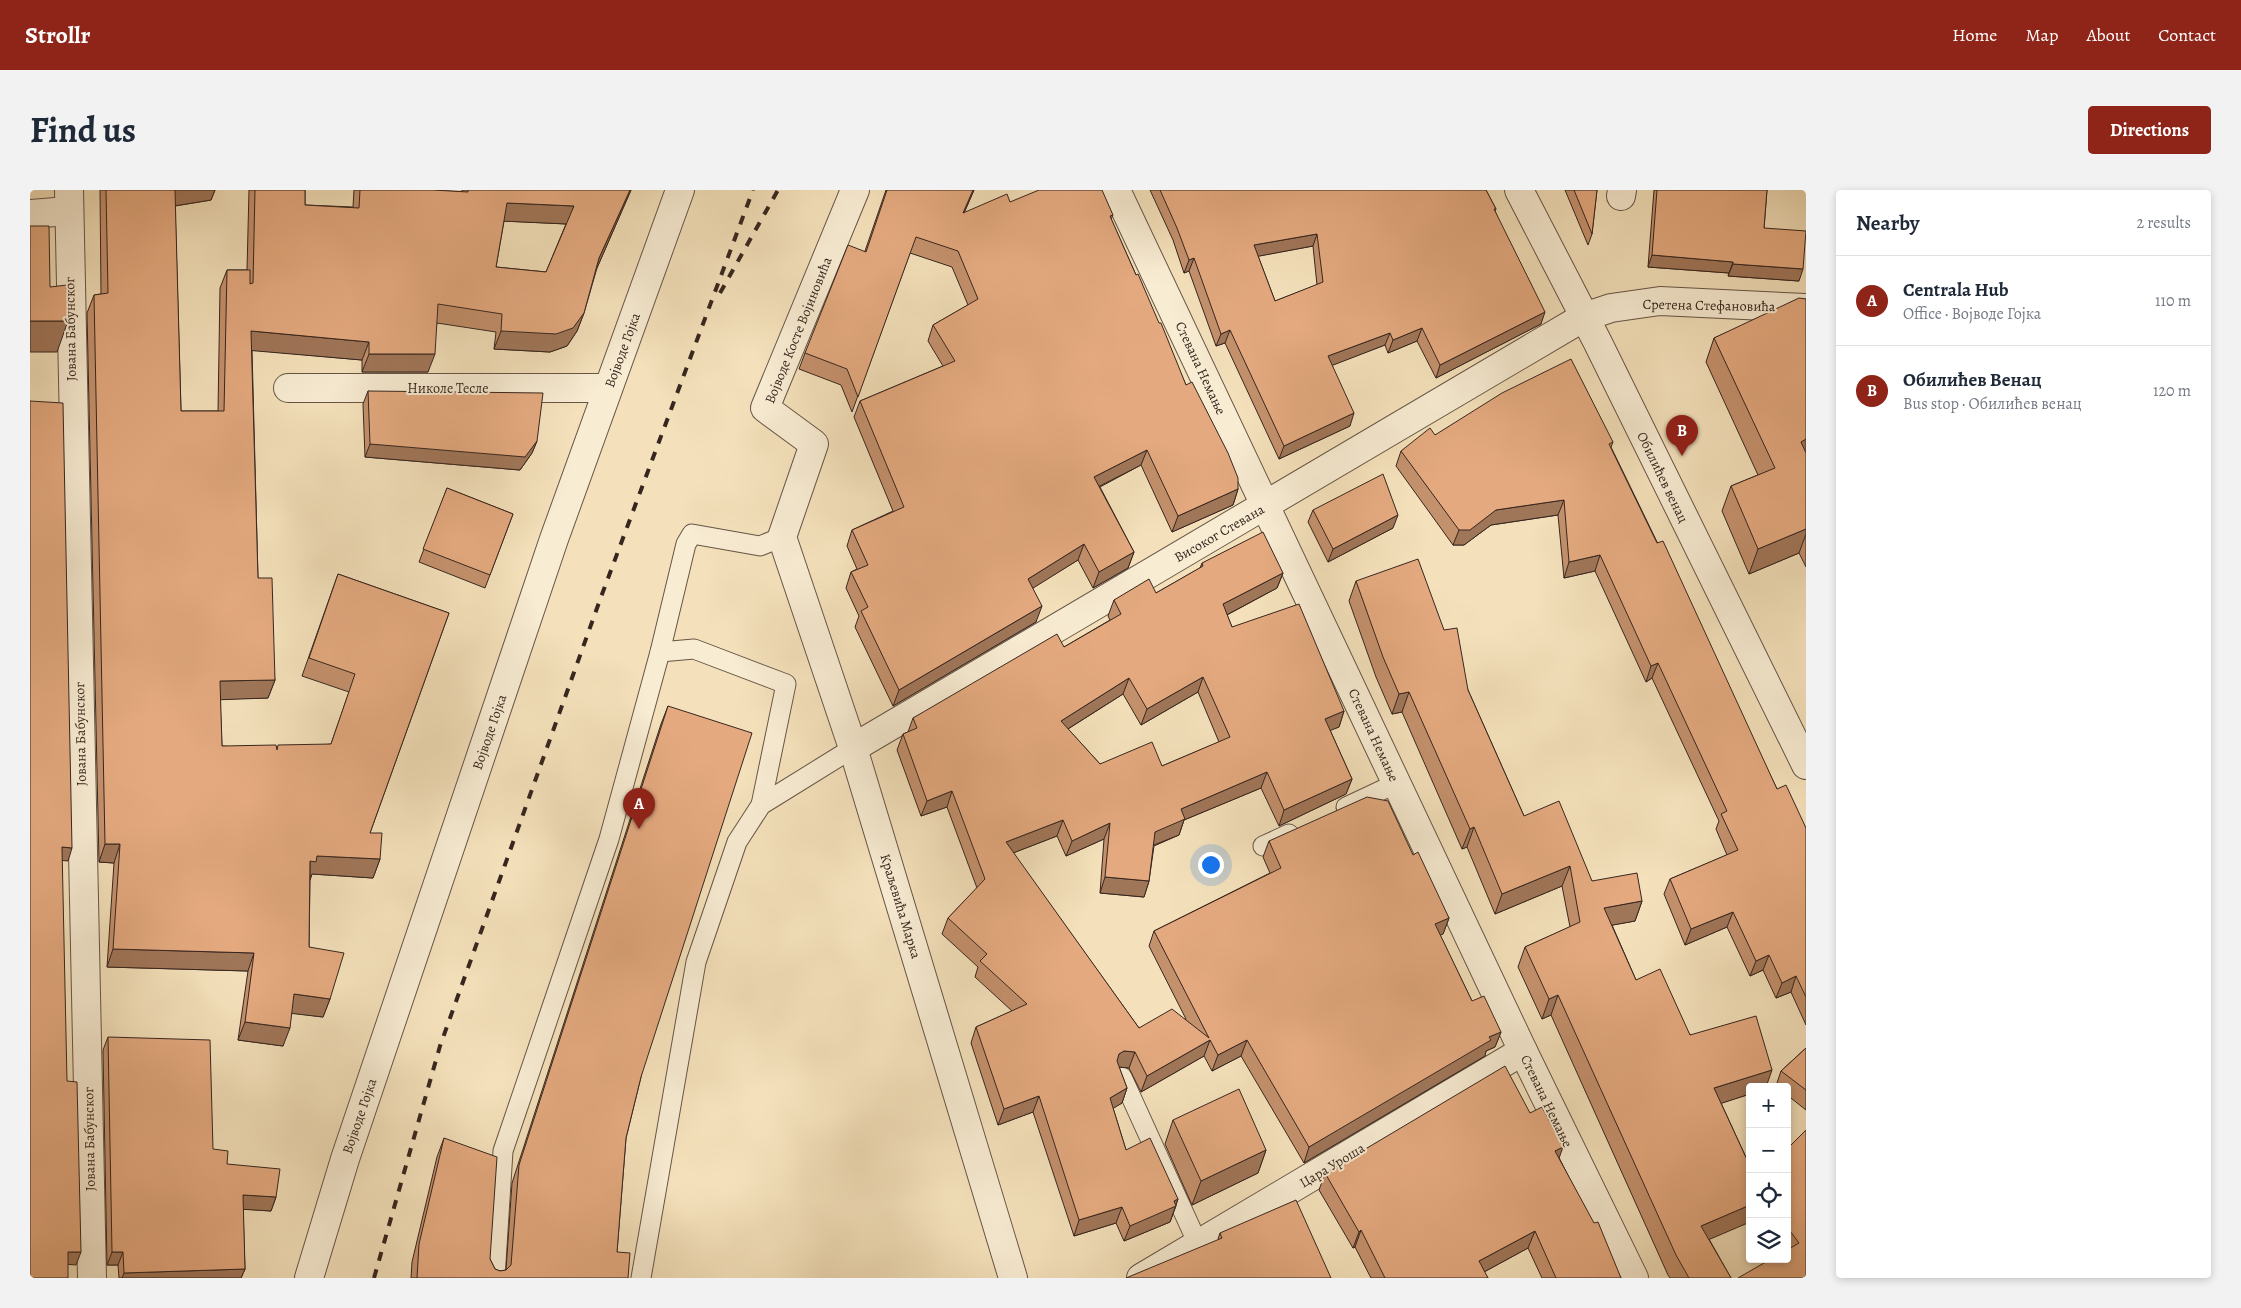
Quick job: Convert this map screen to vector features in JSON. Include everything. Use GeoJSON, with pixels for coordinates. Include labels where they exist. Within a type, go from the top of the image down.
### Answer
{"type":"FeatureCollection","features":[{"type":"Feature","properties":{"kind":"street","name":"Војводе Гојка"},"geometry":{"type":"LineString","coordinates":[[310,1278],[351,1140],[550,549],[680,190]]}},
{"type":"Feature","properties":{"kind":"street","name":"Војводе Косте Војиновића"},"geometry":{"type":"LineString","coordinates":[[782,537],[814,444],[765,408],[855,190]]}},
{"type":"Feature","properties":{"kind":"street","name":"Стевана Немање"},"geometry":{"type":"LineString","coordinates":[[1116,190],[1523,1051],[1634,1278]]}},
{"type":"Feature","properties":{"kind":"street","name":"Обилићев венац"},"geometry":{"type":"LineString","coordinates":[[1519,190],[1806,765]]}},
{"type":"Feature","properties":{"kind":"street"},"geometry":{"type":"LineString","coordinates":[[30,214],[68,201]]}},
{"type":"Feature","properties":{"kind":"street","name":"Јована Бабунског"},"geometry":{"type":"LineString","coordinates":[[68,201],[92,1278]]}},
{"type":"Feature","properties":{"kind":"street","name":"Сретена Стефановића"},"geometry":{"type":"LineString","coordinates":[[1584,317],[1611,308],[1660,301],[1806,308]]}},
{"type":"Feature","properties":{"kind":"street","name":"Високог Стевана"},"geometry":{"type":"LineString","coordinates":[[853,748],[1584,317]]}},
{"type":"Feature","properties":{"kind":"street","name":"Николе Тесле"},"geometry":{"type":"LineString","coordinates":[[288,388],[608,388]]}},
{"type":"Feature","properties":{"kind":"street","name":"Краљевића Марка"},"geometry":{"type":"LineString","coordinates":[[782,537],[853,748],[1013,1278]]}},
{"type":"Feature","properties":{"kind":"street","name":"Цара Уроша"},"geometry":{"type":"LineString","coordinates":[[1141,1278],[1523,1051]]}},
{"type":"Feature","properties":{"kind":"lane"},"geometry":{"type":"LineString","coordinates":[[495,1278],[504,1151],[608,839],[660,652],[686,544],[692,534],[760,546],[782,537]]}},
{"type":"Feature","properties":{"kind":"lane"},"geometry":{"type":"LineString","coordinates":[[640,1278],[696,962],[737,842],[761,805],[786,684],[694,649],[660,652]]}},
{"type":"Feature","properties":{"kind":"lane"},"geometry":{"type":"LineString","coordinates":[[761,805],[853,748]]}},
{"type":"Feature","properties":{"kind":"lane"},"geometry":{"type":"LineString","coordinates":[[1334,813],[1397,783]]}},
{"type":"Feature","properties":{"kind":"lane"},"geometry":{"type":"LineString","coordinates":[[1263,846],[1308,825]]}},
{"type":"Feature","properties":{"kind":"lane"},"geometry":{"type":"LineString","coordinates":[[1122,1077],[1198,1244]]}},
{"type":"Feature","properties":{"kind":"building"},"geometry":{"type":"Polygon","coordinates":[[[106,190],[175,190],[181,411],[224,411],[227,270],[250,270],[250,284],[253,283],[255,190],[305,190],[305,205],[359,208],[360,190],[468,192],[468,190],[630,190],[599,258],[584,313],[573,328],[556,334],[501,331],[502,314],[438,304],[435,354],[369,354],[369,342],[251,331],[258,578],[272,578],[275,680],[220,681],[222,746],[276,745],[277,750],[278,745],[331,744],[355,674],[309,658],[338,574],[449,613],[370,833],[382,833],[380,859],[317,856],[316,862],[310,861],[309,947],[344,953],[330,999],[294,994],[290,1028],[245,1022],[254,953],[113,949],[120,844],[105,844],[94,295],[108,293],[106,190]],[[507,203],[496,267],[546,272],[574,206],[507,203]]]}},
{"type":"Feature","properties":{"kind":"building"},"geometry":{"type":"Polygon","coordinates":[[[887,190],[973,190],[963,213],[1007,194],[1010,202],[1039,190],[1102,190],[1113,215],[1110,216],[1136,275],[1138,274],[1159,323],[1161,323],[1186,385],[1192,382],[1228,453],[1238,478],[1238,489],[1178,516],[1147,450],[1094,477],[1134,552],[1099,572],[1084,544],[1028,579],[1042,606],[899,690],[861,611],[868,607],[851,572],[868,565],[852,530],[904,507],[860,401],[955,361],[933,325],[978,299],[958,251],[916,237],[858,397],[847,369],[805,353],[848,245],[866,252],[887,190]]]}},
{"type":"Feature","properties":{"kind":"building"},"geometry":{"type":"Polygon","coordinates":[[[1160,190],[1486,190],[1545,312],[1440,365],[1422,328],[1393,340],[1390,333],[1328,356],[1354,413],[1284,446],[1230,330],[1221,334],[1194,258],[1189,260],[1160,190]],[[1317,234],[1254,245],[1275,301],[1323,282],[1317,234]]]}},
{"type":"Feature","properties":{"kind":"building"},"geometry":{"type":"Polygon","coordinates":[[[1574,190],[1597,190],[1592,234],[1574,190]]]}},
{"type":"Feature","properties":{"kind":"building"},"geometry":{"type":"Polygon","coordinates":[[[1657,190],[1767,190],[1764,228],[1806,231],[1803,269],[1652,255],[1657,190]]]}},
{"type":"Feature","properties":{"kind":"building"},"geometry":{"type":"Polygon","coordinates":[[[30,226],[49,226],[50,287],[67,285],[68,321],[30,321],[30,226]]]}},
{"type":"Feature","properties":{"kind":"building"},"geometry":{"type":"Polygon","coordinates":[[[1799,298],[1806,299],[1806,439],[1801,442],[1806,453],[1806,529],[1758,549],[1731,486],[1775,468],[1714,338],[1799,298]]]}},
{"type":"Feature","properties":{"kind":"building"},"geometry":{"type":"Polygon","coordinates":[[[1571,359],[1613,442],[1609,444],[1657,543],[1663,541],[1777,789],[1786,785],[1806,828],[1806,997],[1796,976],[1782,983],[1769,955],[1756,961],[1733,912],[1691,929],[1670,879],[1738,850],[1721,814],[1727,811],[1658,663],[1651,666],[1600,555],[1569,562],[1564,500],[1496,510],[1470,530],[1459,530],[1401,451],[1430,428],[1435,435],[1502,393],[1571,359]]]}},
{"type":"Feature","properties":{"kind":"building"},"geometry":{"type":"Polygon","coordinates":[[[368,391],[543,393],[537,441],[525,457],[370,444],[368,391]]]}},
{"type":"Feature","properties":{"kind":"building"},"geometry":{"type":"Polygon","coordinates":[[[30,401],[63,403],[72,848],[62,847],[67,1081],[77,1082],[81,1252],[68,1252],[68,1278],[30,1278],[30,401]]]}},
{"type":"Feature","properties":{"kind":"building"},"geometry":{"type":"Polygon","coordinates":[[[1383,474],[1398,515],[1333,549],[1313,510],[1383,474]]]}},
{"type":"Feature","properties":{"kind":"building"},"geometry":{"type":"Polygon","coordinates":[[[447,488],[513,514],[490,575],[423,549],[447,488]]]}},
{"type":"Feature","properties":{"kind":"building"},"geometry":{"type":"Polygon","coordinates":[[[1263,532],[1283,573],[1223,604],[1232,627],[1299,604],[1344,711],[1325,719],[1352,779],[1284,810],[1267,772],[1181,809],[1185,819],[1155,832],[1149,881],[1105,877],[1110,823],[1072,841],[1063,820],[1006,842],[1139,1028],[1172,1009],[1209,1038],[1154,931],[1281,868],[1269,841],[1367,797],[1388,801],[1413,855],[1418,852],[1449,918],[1435,924],[1472,1001],[1484,996],[1501,1032],[1489,1037],[1491,1040],[1309,1147],[1247,1040],[1218,1055],[1210,1040],[1147,1076],[1135,1052],[1124,1051],[1119,1054],[1117,1061],[1127,1088],[1110,1098],[1126,1150],[1150,1138],[1178,1199],[1174,1201],[1176,1206],[1130,1226],[1122,1207],[1079,1220],[1039,1096],[1004,1109],[976,1027],[1027,1004],[980,961],[987,954],[948,918],[985,879],[952,791],[927,801],[903,734],[917,728],[913,718],[1057,634],[1064,647],[1121,614],[1114,600],[1149,579],[1156,593],[1203,566],[1202,563],[1263,532]],[[1203,677],[1147,709],[1129,678],[1061,721],[1100,764],[1152,742],[1162,766],[1230,737],[1203,677]]]}},
{"type":"Feature","properties":{"kind":"building"},"geometry":{"type":"Polygon","coordinates":[[[1418,559],[1444,630],[1457,628],[1468,690],[1524,816],[1559,801],[1592,881],[1637,873],[1642,901],[1604,908],[1636,980],[1660,969],[1690,1035],[1756,1016],[1772,1070],[1714,1088],[1746,1157],[1746,1207],[1701,1226],[1731,1278],[1689,1278],[1676,1255],[1558,995],[1549,999],[1525,947],[1580,922],[1570,866],[1502,894],[1474,827],[1470,829],[1409,692],[1399,694],[1383,657],[1356,581],[1418,559]]]}},
{"type":"Feature","properties":{"kind":"building"},"geometry":{"type":"Polygon","coordinates":[[[668,706],[752,733],[641,1077],[626,1138],[617,1252],[630,1253],[628,1278],[417,1278],[419,1244],[444,1138],[497,1157],[490,1259],[495,1269],[500,1271],[506,1270],[511,1265],[519,1165],[668,706]]]}},
{"type":"Feature","properties":{"kind":"building"},"geometry":{"type":"Polygon","coordinates":[[[108,1037],[210,1040],[213,1149],[228,1151],[227,1164],[280,1169],[276,1197],[243,1195],[245,1269],[124,1273],[123,1252],[112,1252],[108,1037]]]}},
{"type":"Feature","properties":{"kind":"building"},"geometry":{"type":"Polygon","coordinates":[[[1806,1048],[1806,1090],[1781,1071],[1806,1048]]]}},
{"type":"Feature","properties":{"kind":"building"},"geometry":{"type":"Polygon","coordinates":[[[1505,1066],[1530,1113],[1542,1107],[1563,1147],[1555,1151],[1594,1223],[1598,1222],[1621,1278],[1556,1278],[1535,1231],[1479,1261],[1488,1278],[1385,1278],[1361,1230],[1359,1232],[1325,1173],[1505,1066]]]}},
{"type":"Feature","properties":{"kind":"building"},"geometry":{"type":"Polygon","coordinates":[[[1239,1089],[1266,1150],[1201,1181],[1173,1120],[1239,1089]]]}},
{"type":"Feature","properties":{"kind":"building"},"geometry":{"type":"Polygon","coordinates":[[[1806,1130],[1806,1278],[1738,1278],[1764,1263],[1791,1263],[1791,1248],[1799,1243],[1791,1232],[1791,1145],[1806,1130]]]}},
{"type":"Feature","properties":{"kind":"building"},"geometry":{"type":"Polygon","coordinates":[[[1296,1200],[1331,1278],[1126,1278],[1222,1238],[1220,1233],[1296,1200]]]}},
{"type":"Feature","properties":{"kind":"railway"},"geometry":{"type":"LineString","coordinates":[[374,1278],[440,1046],[601,597],[753,190]]}},
{"type":"Feature","properties":{"kind":"railway"},"geometry":{"type":"LineString","coordinates":[[720,293],[778,190]]}},
{"type":"Feature","properties":{"kind":"place","name":"Обилићев Венац"},"geometry":{"type":"Point","coordinates":[1682,456]}},
{"type":"Feature","properties":{"kind":"place","name":"Centrala Hub"},"geometry":{"type":"Point","coordinates":[639,829]}}]}
